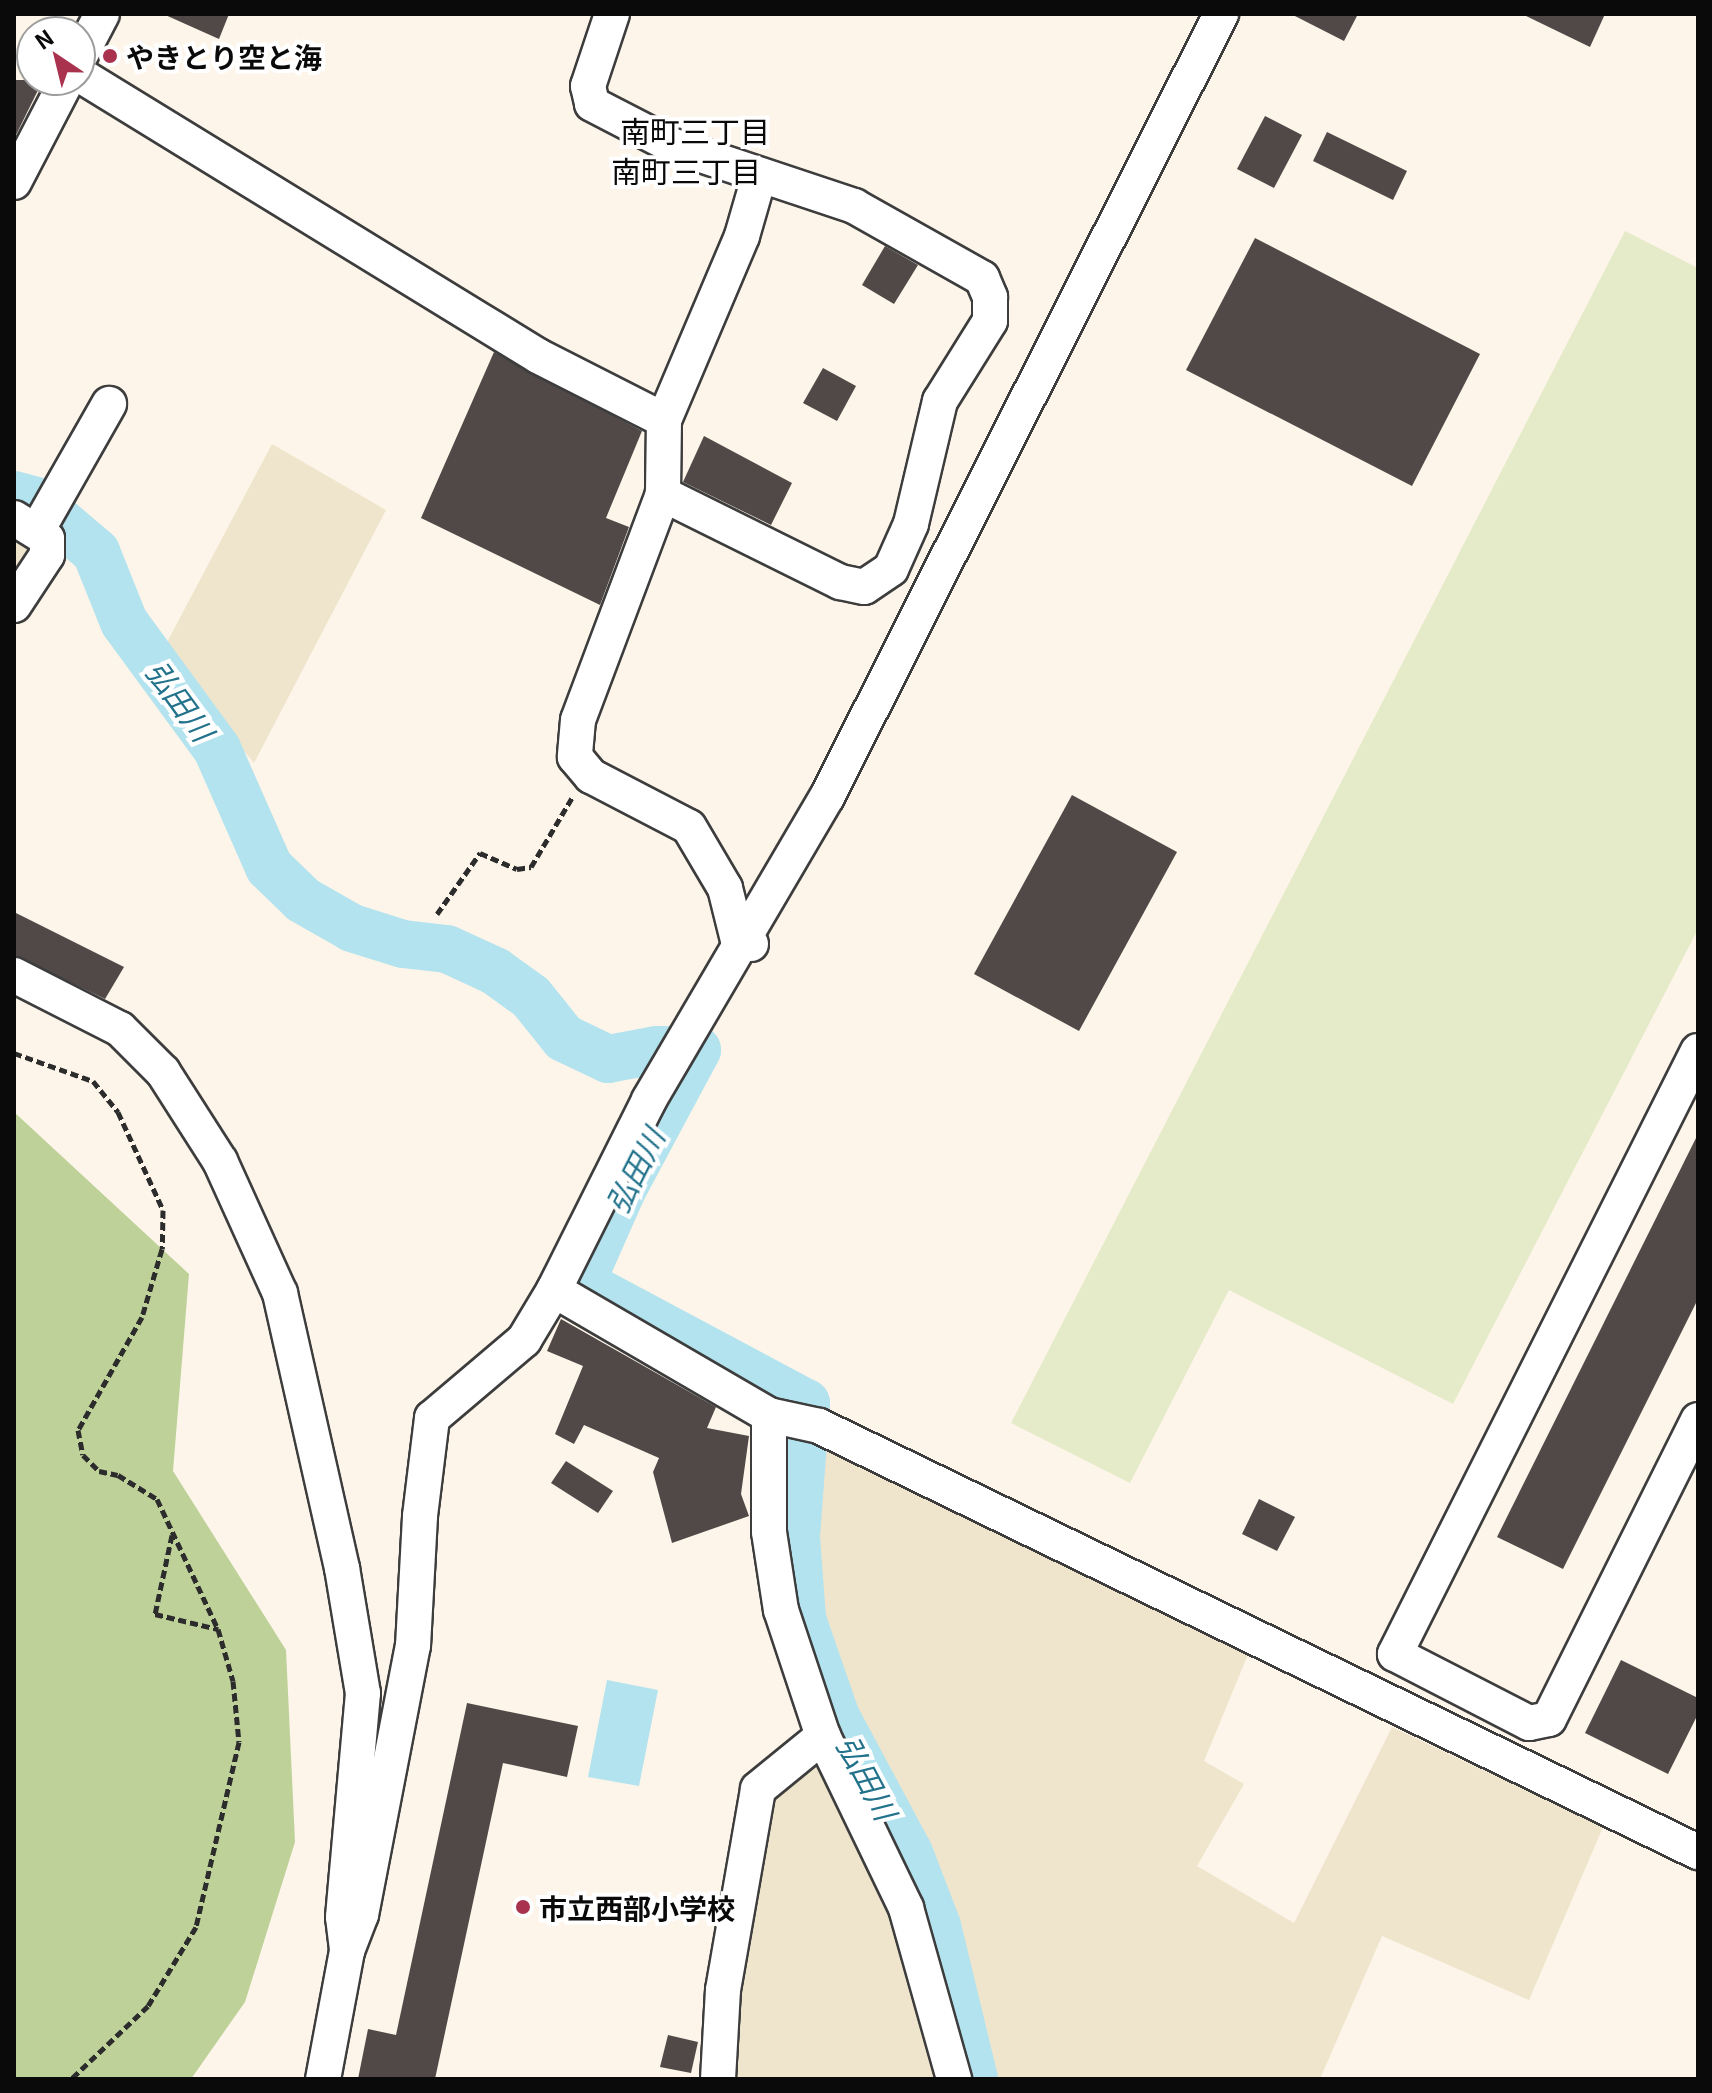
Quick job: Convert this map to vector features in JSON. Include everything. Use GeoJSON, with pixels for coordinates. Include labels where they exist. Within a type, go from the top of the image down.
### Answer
{"type":"FeatureCollection","features":[{"type":"Feature","properties":{"kind":"street"},"geometry":{"type":"LineString","coordinates":[[612,14],[588,86],[592,104],[671,145],[759,177],[854,206],[982,278],[990,321],[940,401],[911,524],[891,569],[864,587],[840,582],[663,494]]}},
{"type":"Feature","properties":{"kind":"street"},"geometry":{"type":"LineString","coordinates":[[323,2079],[347,1951],[361,1915],[413,1646],[420,1516],[432,1418],[524,1340],[554,1290],[612,1166],[752,944],[1221,14]]}},
{"type":"Feature","properties":{"kind":"street"},"geometry":{"type":"LineString","coordinates":[[96,85],[538,356],[664,420]]}},
{"type":"Feature","properties":{"kind":"street"},"geometry":{"type":"LineString","coordinates":[[14,182],[59,96]]}},
{"type":"Feature","properties":{"kind":"street"},"geometry":{"type":"LineString","coordinates":[[752,944],[725,888],[689,827],[587,771],[575,757],[578,720],[663,494],[664,420],[742,236],[759,177]]}},
{"type":"Feature","properties":{"kind":"street"},"geometry":{"type":"LineString","coordinates":[[14,605],[47,555],[47,539],[26,524],[56,493],[109,404]]}},
{"type":"Feature","properties":{"kind":"street"},"geometry":{"type":"LineString","coordinates":[[14,975],[120,1029],[163,1072],[220,1161],[280,1293],[342,1568],[363,1693],[343,1917],[347,1951]]}},
{"type":"Feature","properties":{"kind":"street"},"geometry":{"type":"LineString","coordinates":[[1698,1051],[1395,1654],[1529,1723],[1549,1719],[1698,1420]]}},
{"type":"Feature","properties":{"kind":"street"},"geometry":{"type":"LineString","coordinates":[[554,1290],[776,1416],[819,1426],[1698,1852]]}},
{"type":"Feature","properties":{"kind":"street"},"geometry":{"type":"LineString","coordinates":[[776,1416],[769,1532],[781,1610],[823,1736],[906,1908],[954,2079]]}},
{"type":"Feature","properties":{"kind":"street"},"geometry":{"type":"LineString","coordinates":[[718,2079],[723,1990],[758,1789],[823,1736]]}},
{"type":"Feature","properties":{"kind":"path"},"geometry":{"type":"LineString","coordinates":[[437,914],[480,853],[517,869],[531,867],[587,771]]}},
{"type":"Feature","properties":{"kind":"path"},"geometry":{"type":"LineString","coordinates":[[14,1053],[93,1081],[118,1112],[163,1210],[162,1249],[142,1317],[78,1430],[83,1455],[99,1471],[118,1475],[157,1499],[218,1629],[233,1681],[239,1742],[196,1927],[148,2006],[71,2079]]}},
{"type":"Feature","properties":{"kind":"path"},"geometry":{"type":"LineString","coordinates":[[172,1534],[155,1614],[218,1629]]}},
{"type":"Feature","properties":{"kind":"shaded area"},"geometry":{"type":"Polygon","coordinates":[[[272,444],[386,510],[254,763],[186,682],[165,646],[272,444]]]}},
{"type":"Feature","properties":{"kind":"shaded area"},"geometry":{"type":"Polygon","coordinates":[[[14,528],[35,535],[14,595],[14,528]]]}},
{"type":"Feature","properties":{"kind":"shaded area"},"geometry":{"type":"Polygon","coordinates":[[[819,1438],[1249,1652],[1204,1761],[1244,1784],[1197,1866],[1294,1923],[1392,1727],[1603,1827],[1529,2000],[1382,1936],[1320,2079],[991,2079],[934,1872],[853,1731],[808,1582],[805,1486],[819,1438]]]}},
{"type":"Feature","properties":{"kind":"shaded area"},"geometry":{"type":"Polygon","coordinates":[[[811,1756],[861,1835],[899,1915],[942,2079],[732,2079],[734,1984],[762,1807],[811,1756]]]}},
{"type":"Feature","properties":{"kind":"green space"},"geometry":{"type":"Polygon","coordinates":[[[1625,231],[1698,268],[1698,929],[1453,1404],[1229,1290],[1130,1483],[1011,1423],[1625,231]]]}},
{"type":"Feature","properties":{"kind":"green space"},"geometry":{"type":"Polygon","coordinates":[[[14,1112],[189,1274],[173,1471],[286,1650],[295,1842],[245,2002],[191,2079],[14,2079],[14,1112]]]}},
{"type":"Feature","properties":{"kind":"water"},"geometry":{"type":"Polygon","coordinates":[[[607,1680],[658,1690],[639,1786],[588,1777],[607,1680]]]}},
{"type":"Feature","properties":{"kind":"building"},"geometry":{"type":"Polygon","coordinates":[[[163,14],[229,14],[219,39],[163,14]]]}},
{"type":"Feature","properties":{"kind":"building"},"geometry":{"type":"Polygon","coordinates":[[[1291,14],[1358,14],[1344,41],[1291,14]]]}},
{"type":"Feature","properties":{"kind":"building"},"geometry":{"type":"Polygon","coordinates":[[[1522,14],[1605,14],[1590,47],[1522,14]]]}},
{"type":"Feature","properties":{"kind":"building"},"geometry":{"type":"Polygon","coordinates":[[[16,80],[16,96],[35,96],[14,139],[16,80]]]}},
{"type":"Feature","properties":{"kind":"building"},"geometry":{"type":"Polygon","coordinates":[[[1265,116],[1302,135],[1274,188],[1237,169],[1265,116]]]}},
{"type":"Feature","properties":{"kind":"building"},"geometry":{"type":"Polygon","coordinates":[[[1327,132],[1407,171],[1393,200],[1313,161],[1327,132]]]}},
{"type":"Feature","properties":{"kind":"building"},"geometry":{"type":"Polygon","coordinates":[[[1255,238],[1480,354],[1412,486],[1186,370],[1255,238]]]}},
{"type":"Feature","properties":{"kind":"building"},"geometry":{"type":"Polygon","coordinates":[[[885,246],[918,265],[894,304],[862,285],[885,246]]]}},
{"type":"Feature","properties":{"kind":"building"},"geometry":{"type":"Polygon","coordinates":[[[494,352],[642,431],[606,518],[629,527],[600,605],[421,518],[494,352]]]}},
{"type":"Feature","properties":{"kind":"building"},"geometry":{"type":"Polygon","coordinates":[[[823,368],[856,386],[837,421],[803,403],[823,368]]]}},
{"type":"Feature","properties":{"kind":"building"},"geometry":{"type":"Polygon","coordinates":[[[704,436],[792,483],[771,525],[683,482],[704,436]]]}},
{"type":"Feature","properties":{"kind":"building"},"geometry":{"type":"Polygon","coordinates":[[[1072,795],[1177,852],[1079,1031],[974,974],[1072,795]]]}},
{"type":"Feature","properties":{"kind":"building"},"geometry":{"type":"Polygon","coordinates":[[[14,912],[124,967],[105,999],[14,955],[14,912]]]}},
{"type":"Feature","properties":{"kind":"building"},"geometry":{"type":"Polygon","coordinates":[[[1698,1134],[1698,1299],[1563,1569],[1497,1537],[1698,1134]]]}},
{"type":"Feature","properties":{"kind":"building"},"geometry":{"type":"Polygon","coordinates":[[[561,1319],[716,1407],[707,1428],[749,1436],[741,1494],[749,1516],[672,1543],[653,1472],[659,1458],[584,1425],[574,1444],[555,1434],[583,1366],[547,1351],[561,1319]]]}},
{"type":"Feature","properties":{"kind":"building"},"geometry":{"type":"Polygon","coordinates":[[[566,1461],[613,1491],[598,1513],[551,1483],[566,1461]]]}},
{"type":"Feature","properties":{"kind":"building"},"geometry":{"type":"Polygon","coordinates":[[[1259,1499],[1295,1517],[1277,1551],[1242,1534],[1259,1499]]]}},
{"type":"Feature","properties":{"kind":"building"},"geometry":{"type":"Polygon","coordinates":[[[1621,1660],[1698,1698],[1698,1714],[1668,1774],[1585,1733],[1621,1660]]]}},
{"type":"Feature","properties":{"kind":"building"},"geometry":{"type":"Polygon","coordinates":[[[467,1703],[578,1726],[567,1777],[503,1763],[435,2079],[358,2079],[368,2029],[396,2035],[467,1703]]]}},
{"type":"Feature","properties":{"kind":"building"},"geometry":{"type":"Polygon","coordinates":[[[668,2035],[698,2042],[691,2073],[660,2067],[668,2035]]]}},
{"type":"Feature","properties":{"kind":"waterway","name":"弘田川"},"geometry":{"type":"LineString","coordinates":[[14,495],[36,501],[96,552],[124,622],[217,749],[269,867],[303,900],[352,928],[403,944],[447,949],[495,971],[531,997],[564,1038],[608,1059],[657,1050],[697,1050],[622,1190],[581,1283],[806,1403],[796,1537],[802,1619],[836,1717],[909,1853],[937,1926],[974,2079]]}},
{"type":"Feature","properties":{"kind":"place","name":"やきとり空と海"},"geometry":{"type":"Point","coordinates":[110,56]}},
{"type":"Feature","properties":{"kind":"place","name":"市立西部小学校"},"geometry":{"type":"Point","coordinates":[523,1907]}},
{"type":"Feature","properties":{"kind":"district","name":"南町三丁目"},"geometry":{"type":"Point","coordinates":[695,130]}},
{"type":"Feature","properties":{"kind":"district","name":"南町三丁目"},"geometry":{"type":"Point","coordinates":[686,170]}}]}
